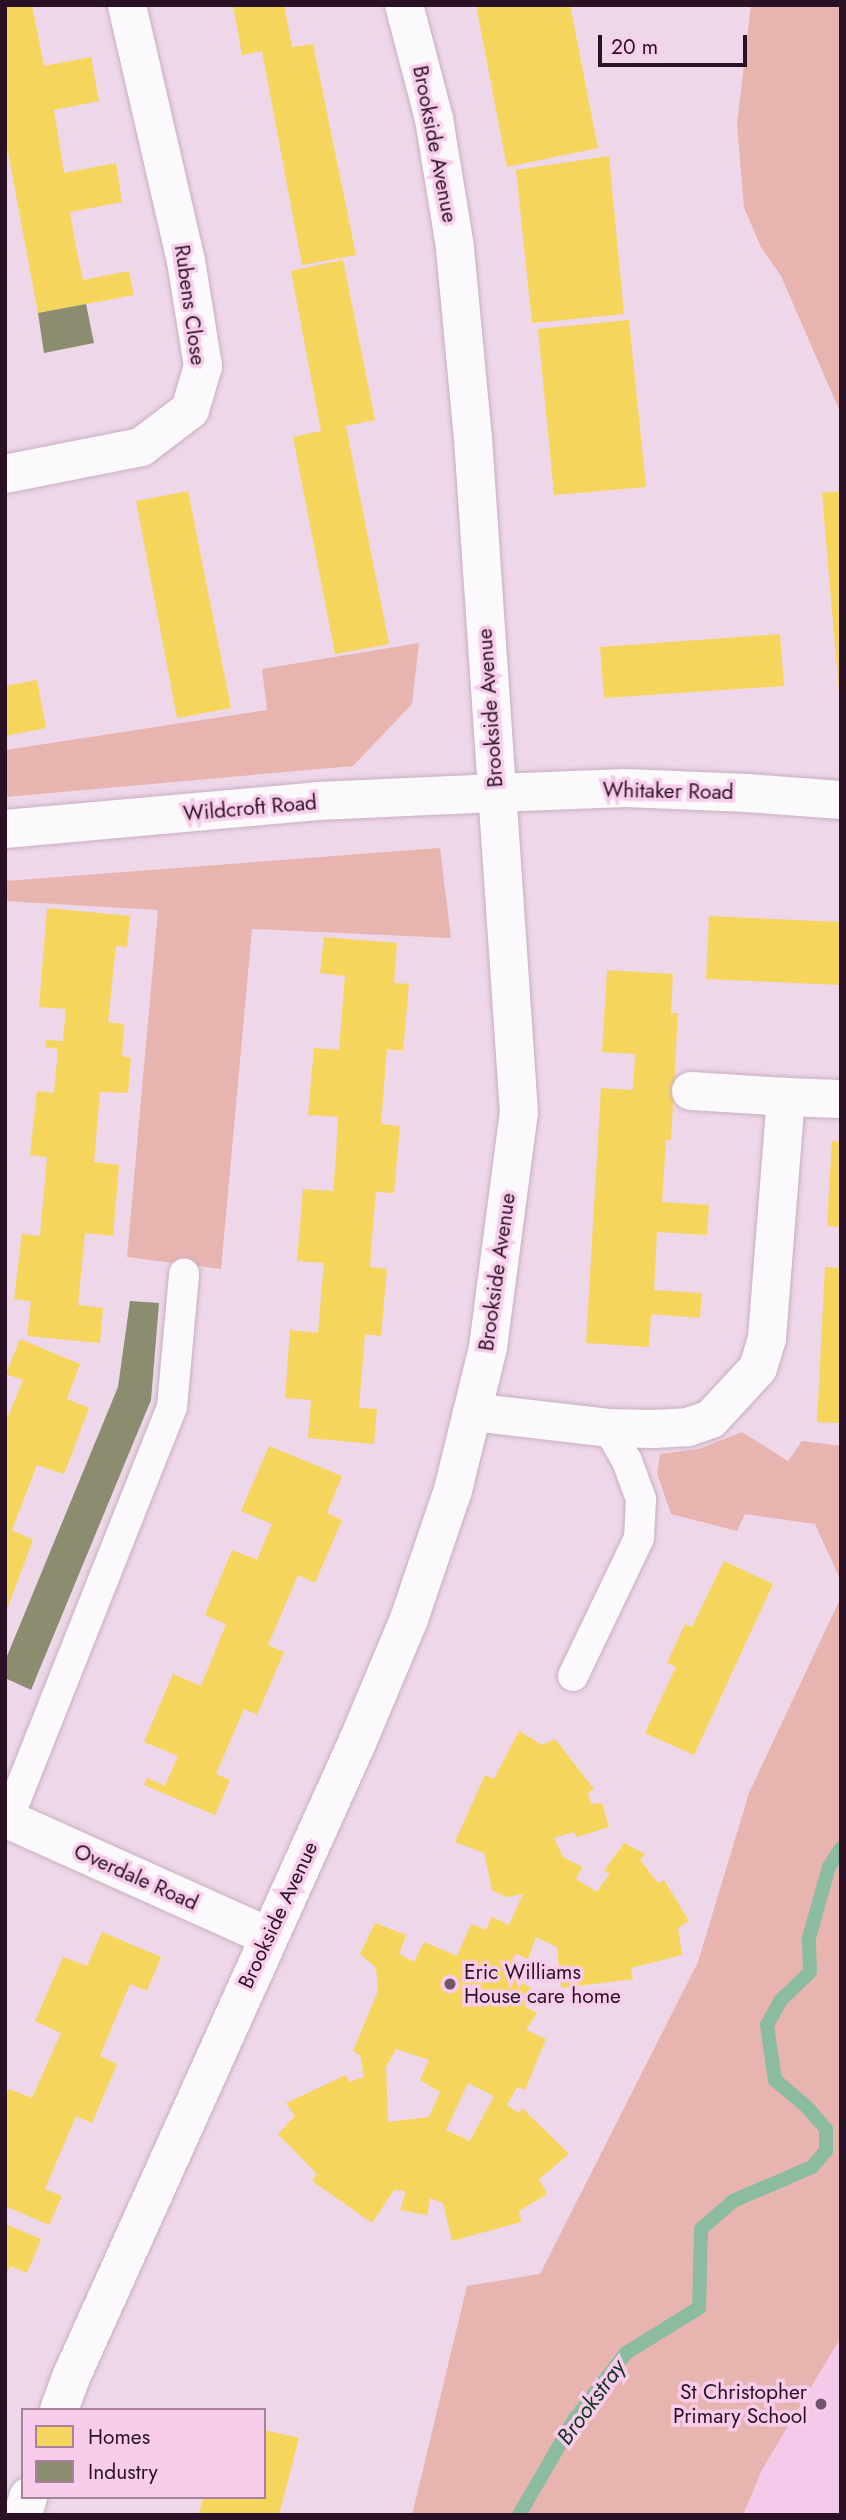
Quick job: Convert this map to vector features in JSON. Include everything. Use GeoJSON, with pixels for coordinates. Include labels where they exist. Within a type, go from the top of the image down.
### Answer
{"type":"FeatureCollection","features":[{"type":"Feature","properties":{"kind":"street","name":"Rubens Close"},"geometry":{"type":"LineString","coordinates":[[5,474],[141,447],[190,410],[203,366],[186,261],[127,5]]}},
{"type":"Feature","properties":{"kind":"street","name":"Brookside Avenue"},"geometry":{"type":"LineString","coordinates":[[60,2408],[72,2375],[357,1743],[410,1619],[453,1490],[488,1347],[519,1113],[473,439],[455,247],[434,119],[404,5]]}},
{"type":"Feature","properties":{"kind":"street","name":"Whitaker Road"},"geometry":{"type":"LineString","coordinates":[[496,793],[626,788],[841,800]]}},
{"type":"Feature","properties":{"kind":"street","name":"Wildcroft Road"},"geometry":{"type":"LineString","coordinates":[[5,830],[318,802],[496,793]]}},
{"type":"Feature","properties":{"kind":"street"},"geometry":{"type":"LineString","coordinates":[[691,1091],[841,1099]]}},
{"type":"Feature","properties":{"kind":"street"},"geometry":{"type":"LineString","coordinates":[[472,1412],[608,1428],[688,1427],[711,1419],[758,1368],[767,1338],[786,1097]]}},
{"type":"Feature","properties":{"kind":"street","name":"Overdale Road"},"geometry":{"type":"LineString","coordinates":[[6,1818],[268,1936]]}},
{"type":"Feature","properties":{"kind":"lane"},"geometry":{"type":"LineString","coordinates":[[6,1818],[172,1407],[184,1274]]}},
{"type":"Feature","properties":{"kind":"lane"},"geometry":{"type":"LineString","coordinates":[[573,1675],[639,1538],[641,1499],[627,1461],[608,1428]]}},
{"type":"Feature","properties":{"kind":"shaded area"},"geometry":{"type":"Polygon","coordinates":[[[751,5],[841,5],[841,414],[781,276],[761,247],[744,208],[737,124],[751,5]]]}},
{"type":"Feature","properties":{"kind":"shaded area"},"geometry":{"type":"Polygon","coordinates":[[[419,643],[412,704],[353,766],[5,797],[5,750],[267,710],[262,669],[419,643]]]}},
{"type":"Feature","properties":{"kind":"shaded area"},"geometry":{"type":"Polygon","coordinates":[[[440,848],[451,938],[252,929],[221,1269],[127,1257],[158,910],[5,901],[5,881],[440,848]]]}},
{"type":"Feature","properties":{"kind":"shaded area"},"geometry":{"type":"Polygon","coordinates":[[[742,1432],[788,1461],[802,1441],[841,1446],[841,1581],[815,1524],[745,1514],[737,1531],[671,1514],[657,1473],[660,1454],[699,1449],[742,1432]]]}},
{"type":"Feature","properties":{"kind":"shaded area"},"geometry":{"type":"Polygon","coordinates":[[[841,1597],[841,2337],[762,2470],[743,2515],[412,2515],[467,2286],[540,2274],[698,1962],[749,1793],[841,1597]]]}},
{"type":"Feature","properties":{"kind":"shaded area","name":"St Christopher Primary School"},"geometry":{"type":"Polygon","coordinates":[[[841,2337],[841,2515],[743,2515],[762,2470],[841,2337]]]}},
{"type":"Feature","properties":{"kind":"building: Homes"},"geometry":{"type":"Polygon","coordinates":[[[5,5],[32,5],[44,66],[91,57],[99,101],[54,110],[64,173],[116,163],[122,202],[70,212],[76,247],[83,280],[129,271],[134,295],[38,313],[5,136],[5,5]]]}},
{"type":"Feature","properties":{"kind":"building: Homes"},"geometry":{"type":"Polygon","coordinates":[[[233,5],[284,5],[292,47],[313,44],[356,255],[302,265],[262,51],[242,55],[233,5]]]}},
{"type":"Feature","properties":{"kind":"building: Homes"},"geometry":{"type":"Polygon","coordinates":[[[476,5],[570,5],[598,148],[507,167],[476,5]]]}},
{"type":"Feature","properties":{"kind":"building: Homes"},"geometry":{"type":"Polygon","coordinates":[[[609,156],[624,314],[532,323],[516,170],[609,156]]]}},
{"type":"Feature","properties":{"kind":"building: Homes"},"geometry":{"type":"Polygon","coordinates":[[[343,260],[375,420],[346,426],[389,644],[335,654],[293,437],[321,431],[291,271],[343,260]]]}},
{"type":"Feature","properties":{"kind":"building: Homes"},"geometry":{"type":"Polygon","coordinates":[[[629,320],[646,487],[554,495],[538,329],[629,320]]]}},
{"type":"Feature","properties":{"kind":"building: Homes"},"geometry":{"type":"Polygon","coordinates":[[[188,491],[231,708],[177,718],[136,501],[188,491]]]}},
{"type":"Feature","properties":{"kind":"building: Homes"},"geometry":{"type":"Polygon","coordinates":[[[841,491],[841,693],[839,693],[822,493],[841,491]]]}},
{"type":"Feature","properties":{"kind":"building: Homes"},"geometry":{"type":"Polygon","coordinates":[[[780,634],[784,686],[604,698],[600,647],[780,634]]]}},
{"type":"Feature","properties":{"kind":"building: Homes"},"geometry":{"type":"Polygon","coordinates":[[[37,680],[46,728],[5,736],[5,686],[37,680]]]}},
{"type":"Feature","properties":{"kind":"building: Homes"},"geometry":{"type":"Polygon","coordinates":[[[47,908],[130,916],[127,947],[116,946],[108,1022],[124,1024],[122,1056],[131,1058],[128,1093],[100,1092],[94,1162],[119,1165],[113,1236],[85,1233],[78,1305],[103,1308],[100,1343],[27,1336],[31,1301],[14,1299],[22,1234],[40,1236],[47,1157],[30,1155],[37,1091],[54,1093],[58,1049],[45,1047],[46,1040],[63,1041],[66,1009],[39,1007],[47,908]]]}},
{"type":"Feature","properties":{"kind":"building: Homes"},"geometry":{"type":"Polygon","coordinates":[[[709,916],[841,922],[841,985],[706,979],[709,916]]]}},
{"type":"Feature","properties":{"kind":"building: Homes"},"geometry":{"type":"Polygon","coordinates":[[[324,937],[397,943],[394,983],[409,984],[403,1051],[387,1049],[381,1124],[400,1126],[394,1193],[376,1192],[370,1267],[387,1269],[381,1336],[365,1334],[359,1408],[377,1409],[374,1444],[308,1438],[311,1400],[285,1398],[290,1330],[318,1333],[324,1263],[297,1261],[303,1189],[333,1191],[336,1156],[338,1117],[308,1115],[314,1048],[339,1050],[345,976],[320,973],[324,937]]]}},
{"type":"Feature","properties":{"kind":"building: Homes"},"geometry":{"type":"Polygon","coordinates":[[[607,970],[673,974],[671,1013],[678,1013],[671,1140],[666,1140],[662,1202],[709,1205],[707,1235],[657,1232],[654,1290],[702,1293],[700,1318],[651,1314],[649,1347],[586,1343],[601,1088],[633,1090],[635,1054],[602,1052],[607,970]]]}},
{"type":"Feature","properties":{"kind":"building: Homes"},"geometry":{"type":"Polygon","coordinates":[[[832,1141],[841,1142],[841,1227],[827,1226],[832,1141]]]}},
{"type":"Feature","properties":{"kind":"building: Homes"},"geometry":{"type":"Polygon","coordinates":[[[825,1267],[841,1268],[841,1423],[817,1422],[825,1267]]]}},
{"type":"Feature","properties":{"kind":"building: Homes"},"geometry":{"type":"Polygon","coordinates":[[[20,1339],[80,1364],[67,1399],[89,1408],[64,1474],[37,1465],[12,1530],[33,1540],[8,1607],[5,1605],[5,1424],[23,1380],[6,1374],[20,1339]]]}},
{"type":"Feature","properties":{"kind":"building: Homes"},"geometry":{"type":"Polygon","coordinates":[[[269,1446],[342,1476],[327,1513],[342,1520],[315,1583],[298,1575],[268,1645],[284,1652],[257,1715],[244,1709],[216,1774],[230,1780],[215,1815],[144,1785],[147,1778],[165,1786],[178,1756],[144,1742],[173,1674],[201,1686],[226,1624],[205,1615],[232,1550],[257,1560],[272,1524],[241,1511],[269,1446]]]}},
{"type":"Feature","properties":{"kind":"building: Homes"},"geometry":{"type":"Polygon","coordinates":[[[724,1561],[773,1584],[694,1755],[645,1733],[676,1667],[667,1663],[685,1624],[692,1627],[724,1561]]]}},
{"type":"Feature","properties":{"kind":"building: Homes","name":"Eric Williams House care home"},"geometry":{"type":"Polygon","coordinates":[[[519,1731],[542,1745],[555,1739],[594,1789],[588,1793],[591,1804],[602,1803],[609,1827],[577,1837],[574,1832],[554,1838],[563,1857],[582,1867],[576,1879],[597,1892],[610,1873],[604,1871],[624,1843],[645,1854],[640,1860],[658,1883],[664,1880],[689,1921],[678,1928],[682,1955],[631,1968],[633,1979],[561,1988],[557,1947],[536,1937],[528,1959],[517,1954],[510,1977],[531,1988],[524,2006],[537,2013],[526,2030],[546,2039],[525,2090],[517,2087],[507,2105],[519,2113],[522,2108],[569,2154],[539,2179],[547,2194],[519,2211],[521,2222],[452,2241],[443,2203],[430,2198],[427,2215],[400,2210],[406,2191],[394,2190],[372,2223],[312,2181],[317,2174],[278,2134],[295,2116],[286,2103],[346,2075],[349,2082],[364,2077],[360,2055],[353,2051],[378,1991],[376,1968],[360,1954],[375,1923],[406,1935],[399,1954],[414,1962],[424,1942],[457,1956],[471,1924],[486,1930],[492,1917],[509,1925],[523,1894],[506,1897],[492,1890],[484,1853],[455,1842],[485,1775],[494,1779],[519,1731]],[[396,2049],[386,2067],[388,2122],[429,2117],[440,2092],[420,2080],[429,2060],[396,2049]],[[468,2083],[446,2130],[470,2141],[494,2096],[468,2083]]]}},
{"type":"Feature","properties":{"kind":"building: Homes"},"geometry":{"type":"Polygon","coordinates":[[[102,1932],[161,1957],[147,1991],[130,1984],[116,2017],[100,2056],[117,2064],[92,2123],[76,2116],[45,2189],[62,2196],[49,2225],[5,2206],[5,2097],[9,2089],[32,2098],[61,2033],[35,2021],[63,1957],[87,1966],[102,1932]]]}},
{"type":"Feature","properties":{"kind":"building: Homes"},"geometry":{"type":"Polygon","coordinates":[[[5,2224],[41,2239],[27,2273],[10,2266],[5,2278],[5,2224]]]}},
{"type":"Feature","properties":{"kind":"building: Homes"},"geometry":{"type":"Polygon","coordinates":[[[266,2430],[299,2438],[279,2515],[199,2515],[203,2499],[266,2499],[266,2430]]]}},
{"type":"Feature","properties":{"kind":"building: Industry"},"geometry":{"type":"Polygon","coordinates":[[[86,304],[94,343],[44,353],[38,313],[86,304]]]}},
{"type":"Feature","properties":{"kind":"building: Industry"},"geometry":{"type":"Polygon","coordinates":[[[130,1301],[159,1303],[151,1400],[31,1690],[5,1678],[5,1661],[118,1387],[130,1301]]]}},
{"type":"Feature","properties":{"kind":"waterway","name":"Brookstray"},"geometry":{"type":"LineString","coordinates":[[519,2515],[574,2420],[626,2353],[699,2308],[701,2229],[733,2201],[812,2167],[826,2151],[826,2129],[807,2107],[775,2080],[767,2025],[781,2000],[810,1972],[809,1938],[829,1867],[841,1848]]}},
{"type":"Feature","properties":{"kind":"place","name":"Eric Williams House care home"},"geometry":{"type":"Point","coordinates":[450,1984]}},
{"type":"Feature","properties":{"kind":"place","name":"St Christopher Primary School"},"geometry":{"type":"Point","coordinates":[821,2404]}}]}
